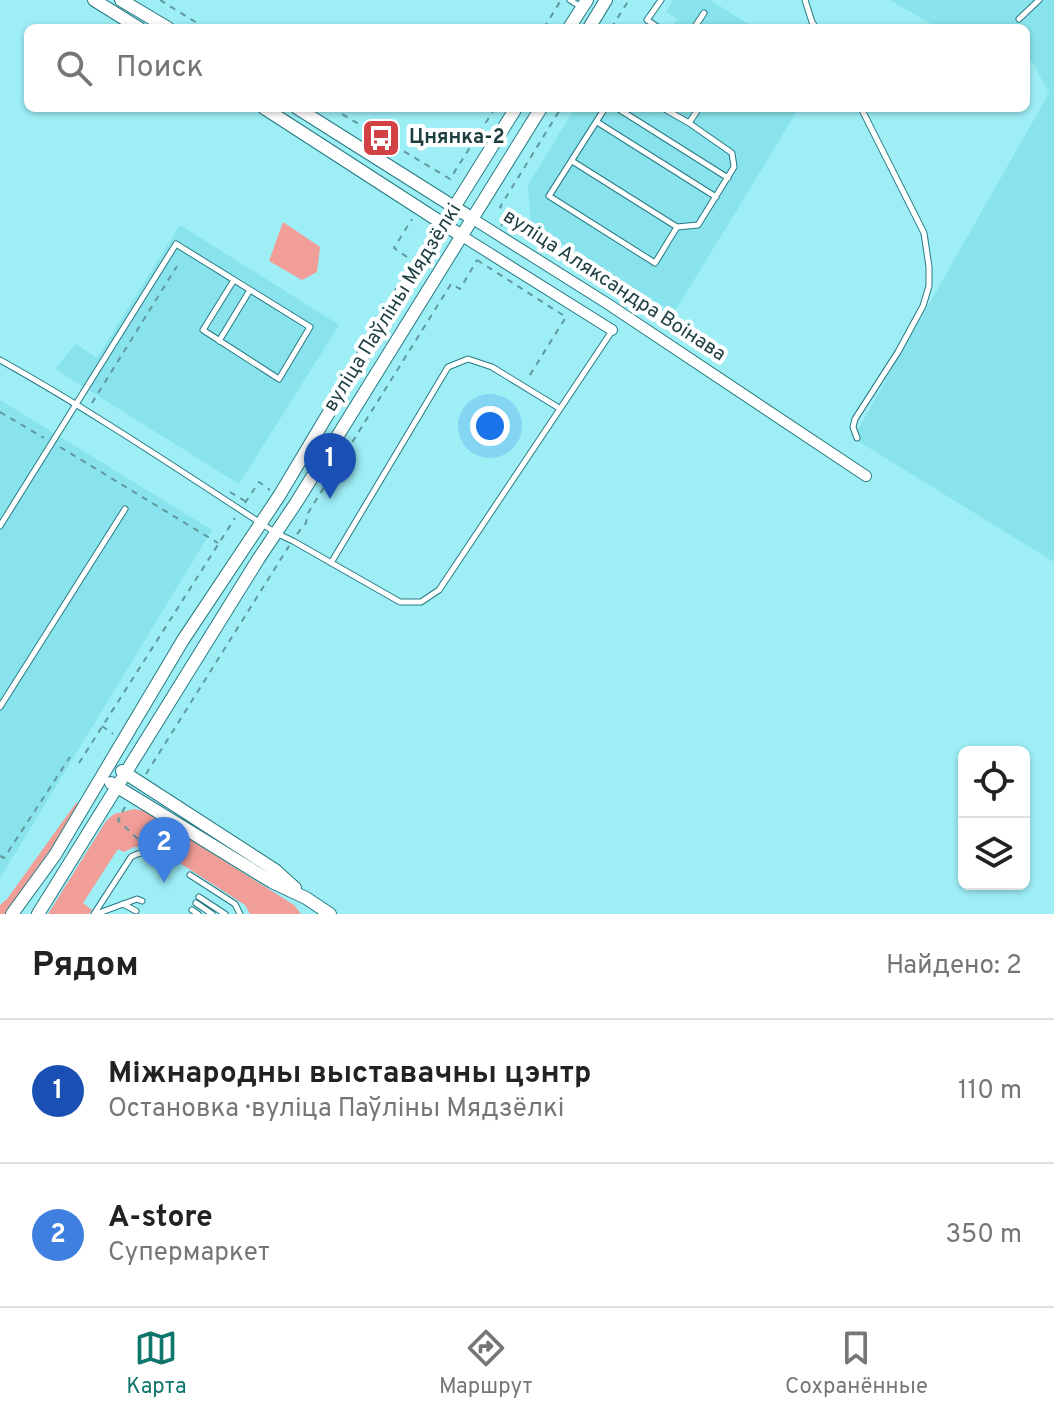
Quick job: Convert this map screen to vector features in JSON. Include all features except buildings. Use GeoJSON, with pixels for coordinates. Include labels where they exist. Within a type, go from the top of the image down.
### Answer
{"type":"FeatureCollection","features":[{"type":"Feature","properties":{"kind":"street"},"geometry":{"type":"LineString","coordinates":[[94,0],[133,24]]}},
{"type":"Feature","properties":{"kind":"street"},"geometry":{"type":"LineString","coordinates":[[591,24],[606,0]]}},
{"type":"Feature","properties":{"kind":"street"},"geometry":{"type":"LineString","coordinates":[[125,19],[127,3],[161,24]]}},
{"type":"Feature","properties":{"kind":"street"},"geometry":{"type":"LineString","coordinates":[[572,24],[584,4]]}},
{"type":"Feature","properties":{"kind":"street","name":"вуліца Аляксандра Воінава"},"geometry":{"type":"LineString","coordinates":[[260,112],[612,330]]}},
{"type":"Feature","properties":{"kind":"street","name":"вуліца Аляксандра Воінава"},"geometry":{"type":"LineString","coordinates":[[303,112],[608,304],[866,476]]}},
{"type":"Feature","properties":{"kind":"street","name":"вуліца Паўліны Мядзёлкі"},"geometry":{"type":"LineString","coordinates":[[12,914],[55,855],[183,640],[279,496],[514,112]]}},
{"type":"Feature","properties":{"kind":"street","name":"вуліца Паўліны Мядзёлкі"},"geometry":{"type":"LineString","coordinates":[[38,914],[539,112]]}},
{"type":"Feature","properties":{"kind":"street"},"geometry":{"type":"LineString","coordinates":[[110,763],[275,870],[324,912]]}},
{"type":"Feature","properties":{"kind":"street"},"geometry":{"type":"LineString","coordinates":[[102,777],[272,882],[306,898]]}},
{"type":"Feature","properties":{"kind":"lane"},"geometry":{"type":"LineString","coordinates":[[570,0],[584,4]]}},
{"type":"Feature","properties":{"kind":"lane"},"geometry":{"type":"LineString","coordinates":[[653,24],[647,20],[661,0]]}},
{"type":"Feature","properties":{"kind":"lane"},"geometry":{"type":"LineString","coordinates":[[805,0],[813,24]]}},
{"type":"Feature","properties":{"kind":"lane"},"geometry":{"type":"LineString","coordinates":[[1019,19],[1039,0]]}},
{"type":"Feature","properties":{"kind":"lane"},"geometry":{"type":"LineString","coordinates":[[697,24],[704,13]]}},
{"type":"Feature","properties":{"kind":"lane"},"geometry":{"type":"LineString","coordinates":[[603,112],[549,196],[655,263],[677,227]]}},
{"type":"Feature","properties":{"kind":"lane"},"geometry":{"type":"LineString","coordinates":[[623,112],[728,178]]}},
{"type":"Feature","properties":{"kind":"lane"},"geometry":{"type":"LineString","coordinates":[[572,161],[677,227],[698,225],[734,167],[732,153],[670,112]]}},
{"type":"Feature","properties":{"kind":"lane"},"geometry":{"type":"LineString","coordinates":[[689,123],[696,112]]}},
{"type":"Feature","properties":{"kind":"lane"},"geometry":{"type":"LineString","coordinates":[[857,438],[853,427],[855,419],[898,352],[923,306],[929,286],[924,233],[863,112]]}},
{"type":"Feature","properties":{"kind":"lane"},"geometry":{"type":"LineString","coordinates":[[597,122],[716,197]]}},
{"type":"Feature","properties":{"kind":"lane"},"geometry":{"type":"LineString","coordinates":[[0,526],[176,244],[310,327],[279,379],[203,330],[234,280]]}},
{"type":"Feature","properties":{"kind":"lane"},"geometry":{"type":"LineString","coordinates":[[219,341],[250,290]]}},
{"type":"Feature","properties":{"kind":"lane"},"geometry":{"type":"LineString","coordinates":[[0,360],[276,533],[400,602],[421,602],[439,590],[612,330]]}},
{"type":"Feature","properties":{"kind":"lane"},"geometry":{"type":"LineString","coordinates":[[331,563],[448,367],[468,359],[492,367],[559,408]]}},
{"type":"Feature","properties":{"kind":"lane"},"geometry":{"type":"LineString","coordinates":[[0,707],[125,509]]}},
{"type":"Feature","properties":{"kind":"lane"},"geometry":{"type":"LineString","coordinates":[[95,914],[131,857],[139,852],[152,852],[171,863]]}},
{"type":"Feature","properties":{"kind":"lane"},"geometry":{"type":"LineString","coordinates":[[190,875],[235,904],[240,914]]}},
{"type":"Feature","properties":{"kind":"lane"},"geometry":{"type":"LineString","coordinates":[[95,914],[137,899],[142,901]]}},
{"type":"Feature","properties":{"kind":"lane"},"geometry":{"type":"LineString","coordinates":[[212,914],[197,900],[225,914]]}},
{"type":"Feature","properties":{"kind":"lane"},"geometry":{"type":"LineString","coordinates":[[123,904],[136,911]]}},
{"type":"Feature","properties":{"kind":"lane"},"geometry":{"type":"LineString","coordinates":[[110,909],[118,914]]}},
{"type":"Feature","properties":{"kind":"lane"},"geometry":{"type":"LineString","coordinates":[[192,910],[198,914]]}},
{"type":"Feature","properties":{"kind":"path"},"geometry":{"type":"LineString","coordinates":[[160,0],[199,24]]}},
{"type":"Feature","properties":{"kind":"path"},"geometry":{"type":"LineString","coordinates":[[546,24],[561,0]]}},
{"type":"Feature","properties":{"kind":"path"},"geometry":{"type":"LineString","coordinates":[[614,24],[629,0]]}},
{"type":"Feature","properties":{"kind":"path"},"geometry":{"type":"LineString","coordinates":[[339,112],[450,179],[493,112]]}},
{"type":"Feature","properties":{"kind":"path"},"geometry":{"type":"LineString","coordinates":[[497,233],[509,213],[500,207],[559,112]]}},
{"type":"Feature","properties":{"kind":"path"},"geometry":{"type":"LineString","coordinates":[[411,213],[414,216],[394,248],[419,265]]}},
{"type":"Feature","properties":{"kind":"path"},"geometry":{"type":"LineString","coordinates":[[437,276],[460,289],[477,260],[566,317],[523,386]]}},
{"type":"Feature","properties":{"kind":"path"},"geometry":{"type":"LineString","coordinates":[[91,406],[177,266]]}},
{"type":"Feature","properties":{"kind":"path"},"geometry":{"type":"LineString","coordinates":[[140,784],[274,567],[306,523],[308,513],[451,284]]}},
{"type":"Feature","properties":{"kind":"path"},"geometry":{"type":"LineString","coordinates":[[0,412],[218,543]]}},
{"type":"Feature","properties":{"kind":"path"},"geometry":{"type":"LineString","coordinates":[[79,763],[259,482],[279,496]]}},
{"type":"Feature","properties":{"kind":"path"},"geometry":{"type":"LineString","coordinates":[[0,856],[4,858],[70,757]]}},
{"type":"Feature","properties":{"kind":"path"},"geometry":{"type":"LineString","coordinates":[[132,796],[118,820],[152,852]]}},
{"type":"Feature","properties":{"kind":"shaded area"},"geometry":{"type":"Polygon","coordinates":[[[673,0],[710,0],[749,24],[674,24],[677,19],[666,12],[673,0]]]}},
{"type":"Feature","properties":{"kind":"shaded area"},"geometry":{"type":"Polygon","coordinates":[[[890,0],[1054,0],[1054,562],[853,438],[1049,93],[1030,58],[1030,24],[931,24],[890,0]]]}},
{"type":"Feature","properties":{"kind":"shaded area"},"geometry":{"type":"Polygon","coordinates":[[[573,112],[797,112],[674,313],[531,225],[528,185],[573,112]]]}},
{"type":"Feature","properties":{"kind":"shaded area"},"geometry":{"type":"Polygon","coordinates":[[[283,222],[320,247],[317,272],[302,280],[269,261],[283,222]]]}},
{"type":"Feature","properties":{"kind":"shaded area"},"geometry":{"type":"Polygon","coordinates":[[[180,225],[339,325],[239,484],[55,369],[76,344],[97,358],[180,225]]]}},
{"type":"Feature","properties":{"kind":"shaded area"},"geometry":{"type":"Polygon","coordinates":[[[0,400],[212,530],[0,878],[0,400]]]}},
{"type":"Feature","properties":{"kind":"shaded area"},"geometry":{"type":"Polygon","coordinates":[[[83,802],[6,914],[0,914],[0,905],[76,803],[83,802]]]}},
{"type":"Feature","properties":{"kind":"shaded area"},"geometry":{"type":"Polygon","coordinates":[[[134,809],[145,811],[294,905],[301,914],[250,914],[245,905],[172,858],[150,847],[134,847],[124,852],[118,849],[83,903],[92,910],[89,914],[48,914],[106,821],[114,814],[134,809]]]}},
{"type":"Feature","properties":{"kind":"place","name":"Цнянка-2"},"geometry":{"type":"Point","coordinates":[381,138]}},
{"type":"Feature","properties":{"kind":"place","name":"Міжнародны выставачны цэнтр"},"geometry":{"type":"Point","coordinates":[330,499]}},
{"type":"Feature","properties":{"kind":"place","name":"А-store"},"geometry":{"type":"Point","coordinates":[164,883]}}]}
